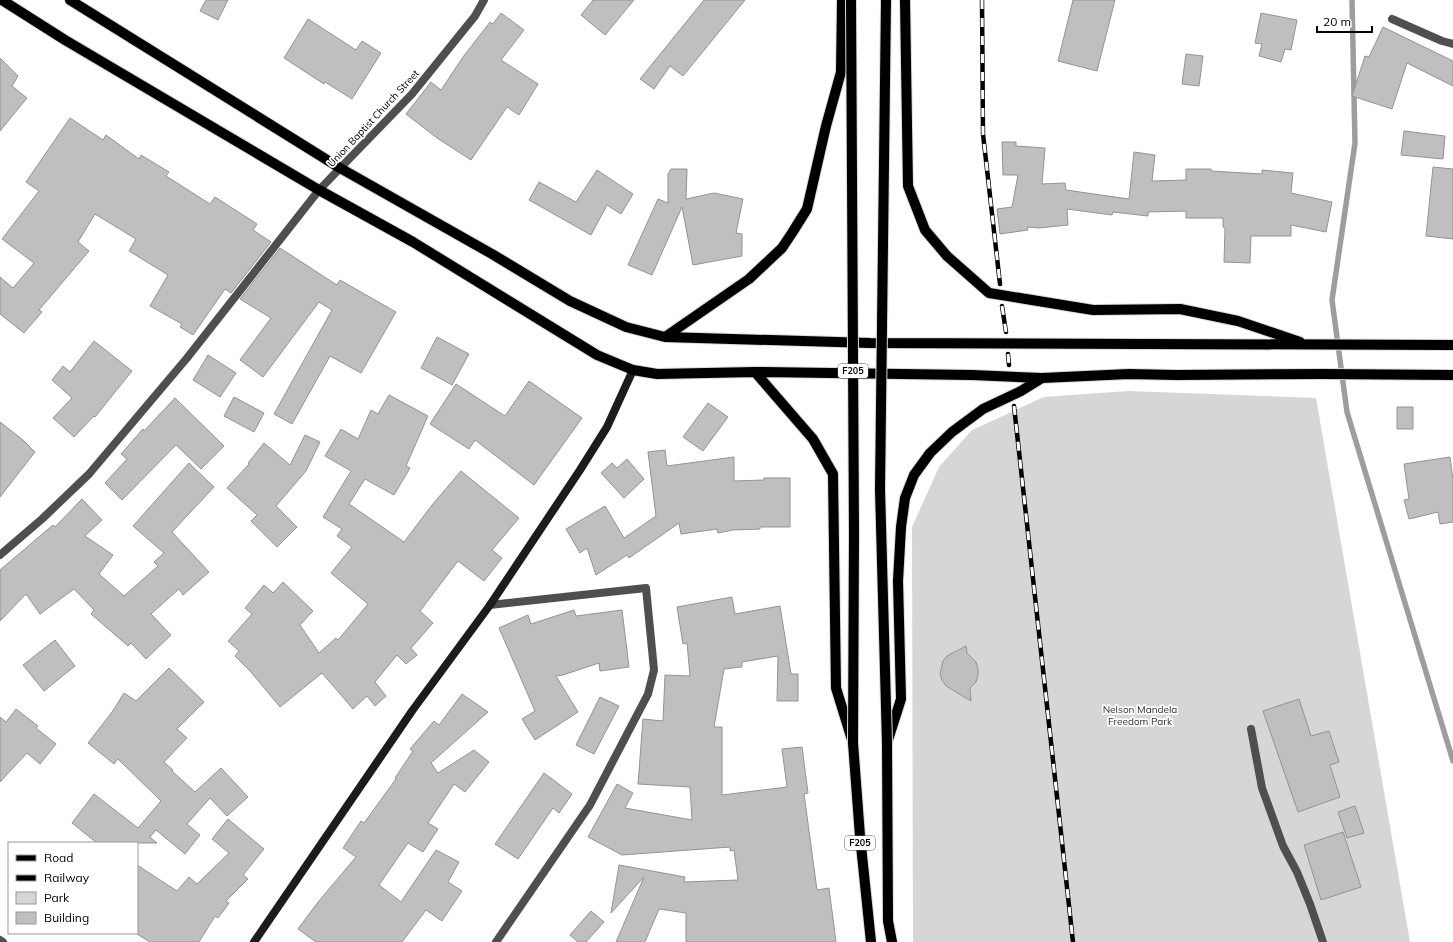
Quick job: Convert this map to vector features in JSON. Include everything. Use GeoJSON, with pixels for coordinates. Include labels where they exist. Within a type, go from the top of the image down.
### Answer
{"type":"FeatureCollection","features":[{"type":"Feature","properties":{"kind":"main road"},"geometry":{"type":"LineString","coordinates":[[2,0],[65,40],[319,190],[413,242],[597,355],[633,370],[657,374],[756,372],[972,375],[1042,378],[1129,374],[1453,375]]}},
{"type":"Feature","properties":{"kind":"main road"},"geometry":{"type":"LineString","coordinates":[[70,0],[340,168],[492,254],[570,301],[626,327],[665,338],[870,343],[1453,345]]}},
{"type":"Feature","properties":{"kind":"main road"},"geometry":{"type":"LineString","coordinates":[[665,338],[749,278],[782,248],[807,209],[826,126],[841,72],[842,0]]}},
{"type":"Feature","properties":{"kind":"main road","name":"F205"},"geometry":{"type":"LineString","coordinates":[[851,0],[854,526],[853,743],[860,836],[871,942]]}},
{"type":"Feature","properties":{"kind":"main road","name":"F205"},"geometry":{"type":"LineString","coordinates":[[886,0],[880,489],[887,743]]}},
{"type":"Feature","properties":{"kind":"main road"},"geometry":{"type":"LineString","coordinates":[[905,0],[908,186],[925,230],[947,256],[989,292],[1093,310],[1180,309],[1238,321],[1305,344]]}},
{"type":"Feature","properties":{"kind":"main road"},"geometry":{"type":"LineString","coordinates":[[756,372],[813,439],[833,474],[836,688],[853,743]]}},
{"type":"Feature","properties":{"kind":"main road"},"geometry":{"type":"LineString","coordinates":[[892,942],[888,921],[887,743],[901,699],[898,581],[901,527],[905,498],[914,475],[930,453],[952,432],[983,409],[1021,391],[1042,378]]}},
{"type":"Feature","properties":{"kind":"street","name":"Union Baptist Church Street"},"geometry":{"type":"LineString","coordinates":[[0,555],[42,519],[89,474],[187,358],[319,190],[412,94],[475,16],[484,0]]}},
{"type":"Feature","properties":{"kind":"street"},"geometry":{"type":"LineString","coordinates":[[1392,19],[1442,41],[1453,44]]}},
{"type":"Feature","properties":{"kind":"street"},"geometry":{"type":"LineString","coordinates":[[254,942],[412,711],[490,606],[607,427],[633,370]]}},
{"type":"Feature","properties":{"kind":"street"},"geometry":{"type":"LineString","coordinates":[[490,606],[646,588],[654,670],[648,694],[590,805],[496,942]]}},
{"type":"Feature","properties":{"kind":"street"},"geometry":{"type":"LineString","coordinates":[[1251,728],[1264,795],[1283,846],[1297,872],[1310,904],[1323,942]]}},
{"type":"Feature","properties":{"kind":"green space","name":"Nelson Mandela Freedom Park"},"geometry":{"type":"Polygon","coordinates":[[[1128,391],[1316,398],[1410,942],[913,942],[912,527],[939,467],[972,430],[1044,397],[1128,391]]]}},
{"type":"Feature","properties":{"kind":"building"},"geometry":{"type":"Polygon","coordinates":[[[206,0],[228,0],[218,20],[200,11],[206,0]]]}},
{"type":"Feature","properties":{"kind":"building"},"geometry":{"type":"Polygon","coordinates":[[[593,0],[634,0],[605,35],[581,15],[593,0]]]}},
{"type":"Feature","properties":{"kind":"building"},"geometry":{"type":"Polygon","coordinates":[[[704,0],[745,0],[683,76],[670,66],[654,89],[640,79],[704,0]]]}},
{"type":"Feature","properties":{"kind":"building"},"geometry":{"type":"Polygon","coordinates":[[[1073,0],[1115,0],[1097,71],[1058,61],[1073,0]]]}},
{"type":"Feature","properties":{"kind":"building"},"geometry":{"type":"Polygon","coordinates":[[[501,13],[524,30],[501,60],[538,84],[519,115],[507,107],[471,160],[437,138],[406,114],[431,82],[441,90],[463,57],[490,22],[493,24],[501,13]]]}},
{"type":"Feature","properties":{"kind":"building"},"geometry":{"type":"Polygon","coordinates":[[[1261,13],[1297,20],[1291,50],[1285,49],[1281,62],[1259,56],[1262,44],[1255,43],[1261,13]]]}},
{"type":"Feature","properties":{"kind":"building"},"geometry":{"type":"Polygon","coordinates":[[[308,19],[356,50],[362,41],[381,53],[352,99],[325,82],[324,84],[284,58],[308,19]]]}},
{"type":"Feature","properties":{"kind":"building"},"geometry":{"type":"Polygon","coordinates":[[[1383,27],[1453,61],[1453,86],[1407,63],[1392,109],[1352,96],[1365,56],[1369,57],[1383,27]]]}},
{"type":"Feature","properties":{"kind":"building"},"geometry":{"type":"Polygon","coordinates":[[[1186,54],[1203,56],[1199,86],[1182,84],[1186,54]]]}},
{"type":"Feature","properties":{"kind":"building"},"geometry":{"type":"Polygon","coordinates":[[[0,58],[18,76],[12,86],[27,98],[0,131],[0,58]]]}},
{"type":"Feature","properties":{"kind":"building"},"geometry":{"type":"Polygon","coordinates":[[[70,118],[103,140],[106,135],[139,159],[141,155],[169,172],[166,176],[210,204],[215,197],[257,224],[253,230],[271,242],[231,293],[225,289],[193,335],[180,327],[182,324],[150,306],[168,275],[129,251],[136,239],[95,214],[78,242],[89,251],[39,310],[42,312],[24,333],[0,314],[0,277],[13,288],[34,263],[2,239],[39,191],[26,182],[70,118]]]}},
{"type":"Feature","properties":{"kind":"building"},"geometry":{"type":"Polygon","coordinates":[[[1404,131],[1445,136],[1443,159],[1401,155],[1404,131]]]}},
{"type":"Feature","properties":{"kind":"building"},"geometry":{"type":"Polygon","coordinates":[[[1002,142],[1016,142],[1016,146],[1045,148],[1042,184],[1065,183],[1066,190],[1129,199],[1134,152],[1155,155],[1152,181],[1186,180],[1186,169],[1211,169],[1211,171],[1262,174],[1262,170],[1293,173],[1291,193],[1332,202],[1326,232],[1291,225],[1291,236],[1251,236],[1250,263],[1224,262],[1225,228],[1223,227],[1223,218],[1186,218],[1186,211],[1148,212],[1148,216],[1113,212],[1112,215],[1067,209],[1068,225],[1039,228],[1027,227],[1028,230],[1000,234],[997,209],[1012,207],[1018,175],[1003,175],[1002,142]]]}},
{"type":"Feature","properties":{"kind":"building"},"geometry":{"type":"Polygon","coordinates":[[[1433,167],[1453,169],[1453,239],[1426,236],[1433,167]]]}},
{"type":"Feature","properties":{"kind":"building"},"geometry":{"type":"Polygon","coordinates":[[[671,169],[687,169],[686,199],[714,193],[743,199],[736,233],[742,234],[742,256],[693,265],[682,207],[652,275],[628,265],[658,199],[668,203],[668,174],[671,169]]]}},
{"type":"Feature","properties":{"kind":"building"},"geometry":{"type":"Polygon","coordinates":[[[597,170],[633,194],[621,214],[607,205],[591,235],[529,200],[539,182],[576,202],[597,170]]]}},
{"type":"Feature","properties":{"kind":"building"},"geometry":{"type":"Polygon","coordinates":[[[280,248],[337,285],[340,280],[396,312],[361,373],[330,356],[292,424],[274,414],[332,310],[319,302],[263,377],[240,360],[271,318],[240,299],[280,248]]]}},
{"type":"Feature","properties":{"kind":"building"},"geometry":{"type":"Polygon","coordinates":[[[437,337],[469,354],[452,385],[421,368],[437,337]]]}},
{"type":"Feature","properties":{"kind":"building"},"geometry":{"type":"Polygon","coordinates":[[[94,341],[132,371],[95,417],[94,416],[74,437],[53,418],[72,398],[52,380],[63,366],[70,372],[94,341]]]}},
{"type":"Feature","properties":{"kind":"building"},"geometry":{"type":"Polygon","coordinates":[[[208,355],[236,373],[220,397],[193,380],[208,355]]]}},
{"type":"Feature","properties":{"kind":"building"},"geometry":{"type":"Polygon","coordinates":[[[529,381],[582,418],[534,485],[475,440],[469,449],[430,424],[456,384],[505,416],[529,381]]]}},
{"type":"Feature","properties":{"kind":"building"},"geometry":{"type":"Polygon","coordinates":[[[389,395],[428,416],[406,466],[410,468],[394,495],[365,479],[349,504],[404,542],[432,505],[461,471],[519,518],[492,550],[502,558],[484,581],[458,561],[420,611],[433,623],[411,648],[417,655],[406,664],[397,655],[375,682],[386,696],[375,706],[367,696],[353,709],[322,673],[280,707],[250,671],[235,656],[239,651],[228,641],[252,614],[245,608],[264,585],[273,593],[283,582],[313,611],[300,625],[319,653],[336,638],[338,640],[368,604],[331,573],[352,547],[337,536],[342,529],[323,517],[351,471],[325,456],[341,429],[358,439],[371,410],[378,414],[389,395]]]}},
{"type":"Feature","properties":{"kind":"building"},"geometry":{"type":"Polygon","coordinates":[[[234,397],[264,413],[254,432],[224,416],[234,397]]]}},
{"type":"Feature","properties":{"kind":"building"},"geometry":{"type":"Polygon","coordinates":[[[175,398],[224,446],[201,469],[176,445],[122,500],[105,483],[127,459],[121,454],[143,429],[144,431],[175,398]]]}},
{"type":"Feature","properties":{"kind":"building"},"geometry":{"type":"Polygon","coordinates":[[[708,403],[728,417],[703,451],[683,437],[708,403]]]}},
{"type":"Feature","properties":{"kind":"building"},"geometry":{"type":"Polygon","coordinates":[[[1397,407],[1413,407],[1413,429],[1397,429],[1397,407]]]}},
{"type":"Feature","properties":{"kind":"building"},"geometry":{"type":"Polygon","coordinates":[[[0,422],[23,440],[35,452],[0,497],[0,422]]]}},
{"type":"Feature","properties":{"kind":"building"},"geometry":{"type":"Polygon","coordinates":[[[305,435],[320,442],[306,471],[276,506],[297,527],[277,547],[251,521],[257,515],[227,488],[249,464],[248,463],[264,443],[290,465],[305,435]]]}},
{"type":"Feature","properties":{"kind":"building"},"geometry":{"type":"Polygon","coordinates":[[[665,450],[667,466],[734,457],[734,481],[764,480],[764,478],[790,478],[790,527],[760,527],[760,529],[733,530],[718,533],[717,529],[681,534],[679,523],[629,558],[627,555],[596,575],[587,548],[580,553],[566,529],[605,506],[624,538],[656,516],[648,452],[665,450]]]}},
{"type":"Feature","properties":{"kind":"building"},"geometry":{"type":"Polygon","coordinates":[[[1450,457],[1453,480],[1453,522],[1440,524],[1438,512],[1409,519],[1404,500],[1409,499],[1404,464],[1450,457]]]}},
{"type":"Feature","properties":{"kind":"building"},"geometry":{"type":"Polygon","coordinates":[[[627,459],[644,479],[624,498],[601,473],[612,463],[617,468],[627,459]]]}},
{"type":"Feature","properties":{"kind":"building"},"geometry":{"type":"Polygon","coordinates":[[[189,463],[214,487],[172,532],[209,572],[183,595],[179,589],[151,614],[171,635],[146,659],[131,643],[128,646],[91,614],[94,610],[74,589],[40,614],[26,594],[0,621],[0,570],[53,525],[55,527],[82,499],[102,520],[85,536],[113,555],[99,574],[124,596],[158,566],[154,562],[164,553],[133,526],[189,463]]]}},
{"type":"Feature","properties":{"kind":"building"},"geometry":{"type":"Polygon","coordinates":[[[732,597],[735,614],[780,606],[791,674],[798,674],[798,701],[777,701],[778,656],[742,662],[742,667],[724,669],[714,727],[722,727],[722,795],[787,787],[782,749],[802,747],[808,793],[804,794],[817,890],[829,888],[836,942],[686,942],[686,913],[659,909],[645,942],[616,942],[644,877],[611,913],[619,865],[685,877],[684,882],[738,880],[734,850],[730,851],[730,847],[622,855],[588,837],[617,784],[633,793],[625,808],[692,820],[690,787],[638,784],[643,719],[663,721],[665,675],[690,676],[687,643],[683,644],[677,607],[732,597]]]}},
{"type":"Feature","properties":{"kind":"building"},"geometry":{"type":"Polygon","coordinates":[[[574,610],[576,616],[622,610],[629,667],[600,671],[599,663],[556,676],[578,712],[535,740],[522,719],[535,711],[499,628],[528,615],[531,624],[574,610]]]}},
{"type":"Feature","properties":{"kind":"building"},"geometry":{"type":"Polygon","coordinates":[[[55,640],[75,666],[44,691],[23,665],[55,640]]]}},
{"type":"Feature","properties":{"kind":"building"},"geometry":{"type":"Polygon","coordinates":[[[966,646],[967,653],[976,662],[978,669],[976,682],[970,688],[971,701],[946,686],[940,674],[943,661],[947,656],[966,646]]]}},
{"type":"Feature","properties":{"kind":"building"},"geometry":{"type":"Polygon","coordinates":[[[169,668],[204,702],[177,729],[187,738],[164,762],[195,792],[221,768],[248,797],[227,816],[210,798],[187,824],[200,835],[185,854],[156,830],[150,837],[157,843],[96,842],[72,823],[94,794],[138,828],[161,801],[118,759],[114,764],[88,743],[112,712],[124,693],[136,701],[169,668]]]}},
{"type":"Feature","properties":{"kind":"building"},"geometry":{"type":"Polygon","coordinates":[[[462,694],[488,712],[431,763],[438,773],[474,750],[489,762],[465,792],[454,784],[428,823],[438,829],[423,852],[408,843],[379,885],[401,902],[436,850],[459,862],[448,882],[462,891],[442,921],[426,910],[402,942],[316,942],[298,929],[318,902],[356,857],[343,848],[361,821],[364,823],[396,779],[395,778],[413,751],[410,749],[434,721],[439,725],[462,694]]]}},
{"type":"Feature","properties":{"kind":"building"},"geometry":{"type":"Polygon","coordinates":[[[600,697],[619,706],[594,754],[576,745],[600,697]]]}},
{"type":"Feature","properties":{"kind":"building"},"geometry":{"type":"Polygon","coordinates":[[[1299,699],[1311,736],[1329,731],[1339,762],[1330,765],[1340,797],[1298,812],[1263,711],[1299,699]]]}},
{"type":"Feature","properties":{"kind":"building"},"geometry":{"type":"Polygon","coordinates":[[[16,709],[38,726],[36,728],[56,744],[40,764],[27,753],[0,782],[0,717],[6,722],[16,709]]]}},
{"type":"Feature","properties":{"kind":"building"},"geometry":{"type":"Polygon","coordinates":[[[544,773],[572,794],[559,813],[553,808],[518,859],[495,844],[544,773]]]}},
{"type":"Feature","properties":{"kind":"building"},"geometry":{"type":"Polygon","coordinates":[[[1355,806],[1364,833],[1347,838],[1338,812],[1355,806]]]}},
{"type":"Feature","properties":{"kind":"building"},"geometry":{"type":"Polygon","coordinates":[[[228,819],[264,849],[243,875],[248,879],[226,901],[229,903],[218,918],[215,916],[199,942],[150,942],[137,934],[138,866],[177,891],[189,877],[197,884],[229,853],[212,839],[228,819]]]}},
{"type":"Feature","properties":{"kind":"building"},"geometry":{"type":"Polygon","coordinates":[[[1343,832],[1361,887],[1321,900],[1304,845],[1343,832]]]}},
{"type":"Feature","properties":{"kind":"building"},"geometry":{"type":"Polygon","coordinates":[[[591,911],[604,922],[586,942],[578,942],[570,935],[591,911]]]}},
{"type":"Feature","properties":{"kind":"waterway"},"geometry":{"type":"LineString","coordinates":[[1352,0],[1355,143],[1332,300],[1347,412],[1453,761]]}},
{"type":"Feature","properties":{"kind":"railway"},"geometry":{"type":"LineString","coordinates":[[982,0],[983,134],[1000,284]]}},
{"type":"Feature","properties":{"kind":"railway"},"geometry":{"type":"LineString","coordinates":[[1002,306],[1006,332]]}},
{"type":"Feature","properties":{"kind":"railway"},"geometry":{"type":"LineString","coordinates":[[1008,354],[1009,365]]}},
{"type":"Feature","properties":{"kind":"railway"},"geometry":{"type":"LineString","coordinates":[[1014,406],[1073,942]]}}]}
